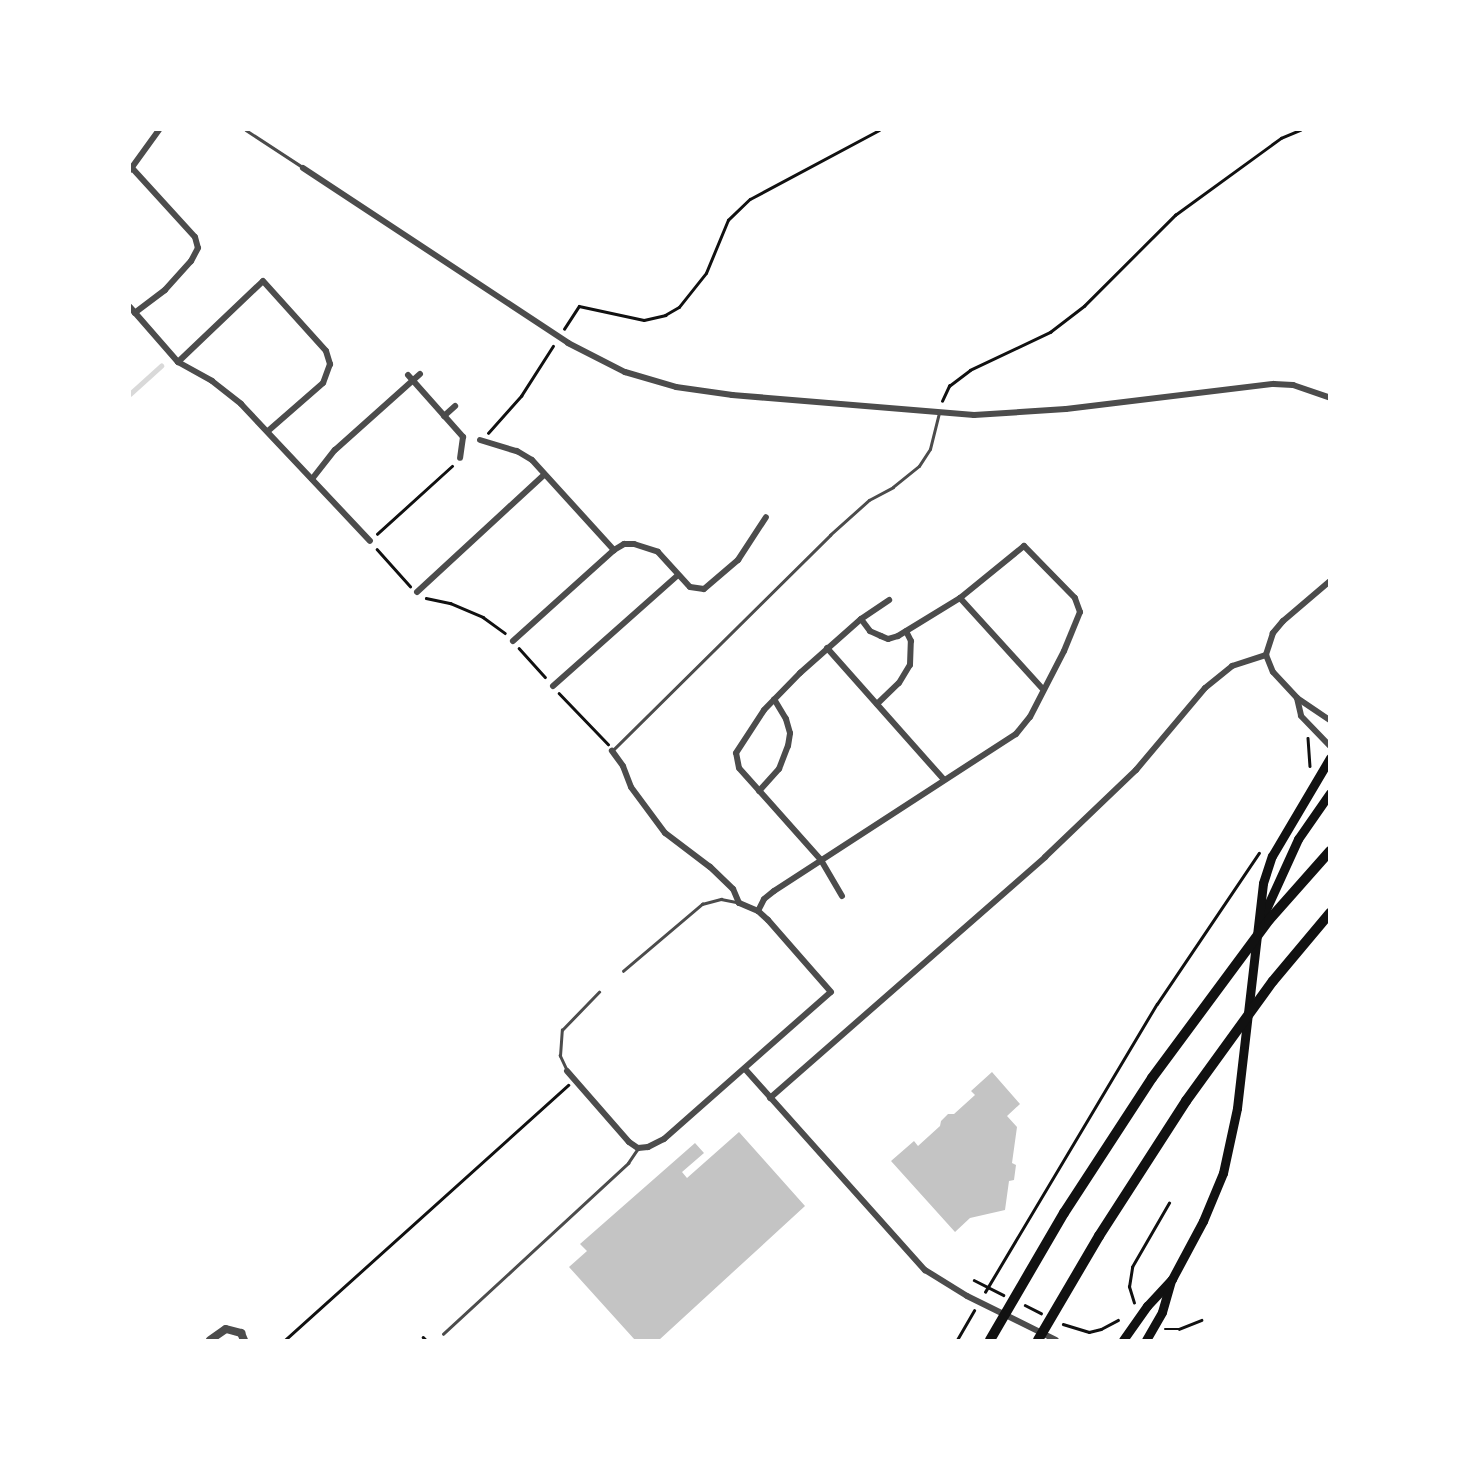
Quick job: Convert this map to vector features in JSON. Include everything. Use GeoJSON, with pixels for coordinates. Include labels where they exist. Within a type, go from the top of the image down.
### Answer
{"type":"FeatureCollection","features":[{"type":"Feature","properties":{"kind":"highway"},"geometry":{"type":"LineString","coordinates":[[990,1340],[1064,1213],[1152,1079],[1269,920],[1329,851]]}},
{"type":"Feature","properties":{"kind":"highway"},"geometry":{"type":"LineString","coordinates":[[1038,1340],[1099,1236],[1186,1101],[1273,981],[1329,913]]}},
{"type":"Feature","properties":{"kind":"main road"},"geometry":{"type":"LineString","coordinates":[[1123,1340],[1147,1306],[1171,1279],[1203,1221],[1223,1173],[1233,1131],[1263,883],[1272,856],[1329,758]]}},
{"type":"Feature","properties":{"kind":"main road"},"geometry":{"type":"LineString","coordinates":[[1259,923],[1298,839],[1329,793]]}},
{"type":"Feature","properties":{"kind":"main road"},"geometry":{"type":"LineString","coordinates":[[1146,1340],[1162,1312],[1171,1279]]}},
{"type":"Feature","properties":{"kind":"street"},"geometry":{"type":"LineString","coordinates":[[135,313],[165,290],[191,261],[198,248],[195,237],[131,169],[159,130]]}},
{"type":"Feature","properties":{"kind":"street"},"geometry":{"type":"LineString","coordinates":[[303,168],[524,316],[588,355],[625,372],[676,387],[732,395],[940,413],[1034,412],[1274,384],[1293,385],[1329,398]]}},
{"type":"Feature","properties":{"kind":"street"},"geometry":{"type":"LineString","coordinates":[[178,362],[263,281],[326,351],[331,364],[323,383],[268,431]]}},
{"type":"Feature","properties":{"kind":"street"},"geometry":{"type":"LineString","coordinates":[[130,307],[178,362],[212,381],[268,431],[370,541]]}},
{"type":"Feature","properties":{"kind":"street"},"geometry":{"type":"LineString","coordinates":[[312,479],[333,447],[411,378],[420,374]]}},
{"type":"Feature","properties":{"kind":"street"},"geometry":{"type":"LineString","coordinates":[[411,378],[463,437],[460,458]]}},
{"type":"Feature","properties":{"kind":"street"},"geometry":{"type":"LineString","coordinates":[[444,416],[455,406]]}},
{"type":"Feature","properties":{"kind":"street"},"geometry":{"type":"LineString","coordinates":[[480,440],[517,451],[532,460],[614,550]]}},
{"type":"Feature","properties":{"kind":"street"},"geometry":{"type":"LineString","coordinates":[[417,592],[544,475]]}},
{"type":"Feature","properties":{"kind":"street"},"geometry":{"type":"LineString","coordinates":[[513,641],[624,544],[658,552],[690,587],[704,589],[738,560],[766,517]]}},
{"type":"Feature","properties":{"kind":"street"},"geometry":{"type":"LineString","coordinates":[[758,911],[764,899],[1016,734],[1030,717],[1080,612],[1075,598],[1024,546],[960,598],[906,631],[888,639],[870,631],[861,619]]}},
{"type":"Feature","properties":{"kind":"street"},"geometry":{"type":"LineString","coordinates":[[553,686],[678,575]]}},
{"type":"Feature","properties":{"kind":"street"},"geometry":{"type":"LineString","coordinates":[[1329,581],[1283,621],[1273,633],[1266,655],[1273,672],[1297,698],[1329,720]]}},
{"type":"Feature","properties":{"kind":"street"},"geometry":{"type":"LineString","coordinates":[[960,598],[1042,688]]}},
{"type":"Feature","properties":{"kind":"street"},"geometry":{"type":"LineString","coordinates":[[842,896],[821,860],[739,768],[736,753],[774,699],[827,648],[861,619],[889,600]]}},
{"type":"Feature","properties":{"kind":"street"},"geometry":{"type":"LineString","coordinates":[[877,704],[899,683],[910,665],[911,641],[906,631]]}},
{"type":"Feature","properties":{"kind":"street"},"geometry":{"type":"LineString","coordinates":[[827,648],[944,780]]}},
{"type":"Feature","properties":{"kind":"street"},"geometry":{"type":"LineString","coordinates":[[770,1098],[1045,857],[1148,757],[1205,688],[1232,666],[1266,655]]}},
{"type":"Feature","properties":{"kind":"street"},"geometry":{"type":"LineString","coordinates":[[1297,698],[1301,716],[1329,747]]}},
{"type":"Feature","properties":{"kind":"street"},"geometry":{"type":"LineString","coordinates":[[760,791],[779,769],[790,733],[786,719],[774,699]]}},
{"type":"Feature","properties":{"kind":"street"},"geometry":{"type":"LineString","coordinates":[[567,1071],[629,1142],[638,1148],[655,1145],[831,992],[758,911],[739,903],[733,889],[710,867],[670,839],[631,787],[623,766],[612,751]]}},
{"type":"Feature","properties":{"kind":"street"},"geometry":{"type":"LineString","coordinates":[[745,1069],[915,1260],[937,1279],[1056,1340]]}},
{"type":"Feature","properties":{"kind":"street"},"geometry":{"type":"LineString","coordinates":[[210,1340],[226,1329],[241,1333],[244,1340]]}},
{"type":"Feature","properties":{"kind":"lane"},"geometry":{"type":"LineString","coordinates":[[246,130],[303,168]]}},
{"type":"Feature","properties":{"kind":"lane"},"geometry":{"type":"LineString","coordinates":[[612,751],[830,535],[869,500],[893,487],[919,466],[930,449],[940,413]]}},
{"type":"Feature","properties":{"kind":"lane"},"geometry":{"type":"LineString","coordinates":[[623,971],[702,904],[721,899],[739,903]]}},
{"type":"Feature","properties":{"kind":"lane"},"geometry":{"type":"LineString","coordinates":[[567,1071],[560,1056],[562,1030],[600,992]]}},
{"type":"Feature","properties":{"kind":"lane"},"geometry":{"type":"LineString","coordinates":[[443,1334],[628,1163],[638,1148]]}},
{"type":"Feature","properties":{"kind":"path"},"geometry":{"type":"LineString","coordinates":[[572,317],[579,306],[645,320],[665,315],[679,307],[706,273],[728,220],[750,199],[879,130]]}},
{"type":"Feature","properties":{"kind":"path"},"geometry":{"type":"LineString","coordinates":[[940,413],[943,395],[949,386],[970,370],[1050,332],[1084,306],[1175,215],[1281,138],[1300,130]]}},
{"type":"Feature","properties":{"kind":"path"},"geometry":{"type":"LineString","coordinates":[[370,541],[422,597],[450,603],[483,617],[513,641],[612,751]]}},
{"type":"Feature","properties":{"kind":"path"},"geometry":{"type":"LineString","coordinates":[[1307,736],[1311,747],[1310,769]]}},
{"type":"Feature","properties":{"kind":"path"},"geometry":{"type":"LineString","coordinates":[[984,1294],[1150,1014],[1260,852]]}},
{"type":"Feature","properties":{"kind":"path"},"geometry":{"type":"LineString","coordinates":[[285,1340],[573,1080]]}},
{"type":"Feature","properties":{"kind":"path"},"geometry":{"type":"LineString","coordinates":[[957,1340],[977,1305]]}},
{"type":"Feature","properties":{"kind":"path"},"geometry":{"type":"LineString","coordinates":[[423,1336],[426,1340]]}},
{"type":"Feature","properties":{"kind":"building"},"geometry":{"type":"Polygon","coordinates":[[[992,1072],[1020,1104],[1007,1116],[1017,1127],[1012,1163],[1016,1165],[1014,1180],[1009,1181],[1005,1210],[970,1218],[955,1232],[891,1161],[914,1141],[918,1146],[940,1126],[948,1114],[954,1114],[975,1095],[971,1091],[992,1072]]]}},
{"type":"Feature","properties":{"kind":"building"},"geometry":{"type":"Polygon","coordinates":[[[739,1132],[805,1206],[659,1340],[635,1340],[569,1267],[587,1251],[580,1244],[695,1143],[704,1153],[682,1172],[687,1178],[739,1132]]]}},
{"type":"Feature","properties":{"kind":"waterway"},"geometry":{"type":"LineString","coordinates":[[130,394],[161,366]]}}]}
